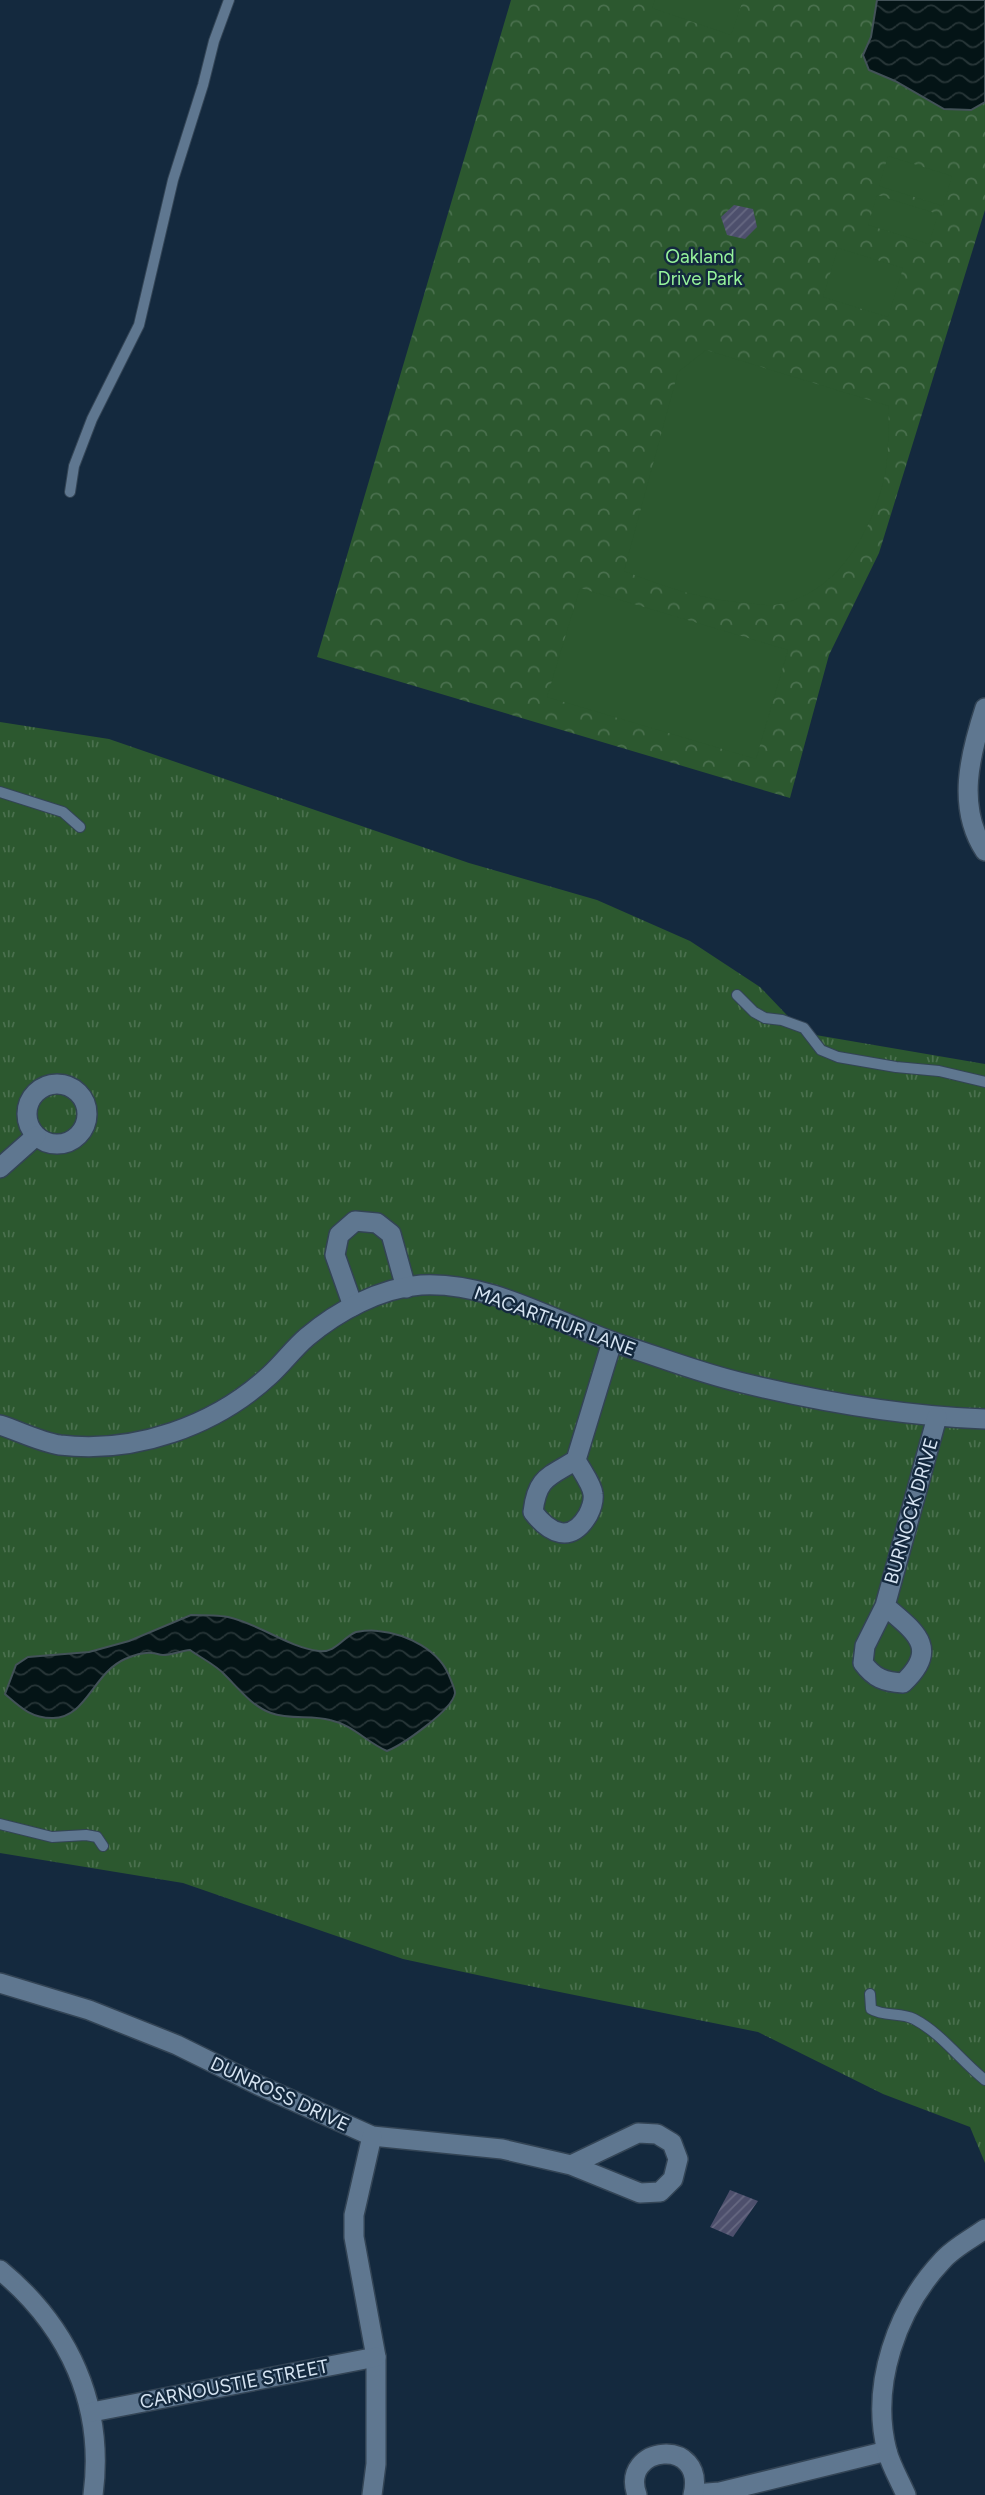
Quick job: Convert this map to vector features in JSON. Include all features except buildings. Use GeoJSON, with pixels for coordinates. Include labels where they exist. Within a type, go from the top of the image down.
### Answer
{"type":"FeatureCollection","features":[{"type":"Feature","properties":{"kind":"street"},"geometry":{"type":"LineString","coordinates":[[981,844],[970,817],[967,793],[970,766],[985,708]]}},
{"type":"Feature","properties":{"kind":"street"},"geometry":{"type":"LineString","coordinates":[[0,1168],[36,1136]]}},
{"type":"Feature","properties":{"kind":"street"},"geometry":{"type":"LineString","coordinates":[[353,1306],[335,1255],[340,1235],[355,1221],[377,1223],[391,1234],[406,1288]]}},
{"type":"Feature","properties":{"kind":"street","name":"MACARTHUR LANE"},"geometry":{"type":"LineString","coordinates":[[0,1425],[58,1445],[100,1446],[143,1441],[186,1428],[221,1412],[258,1385],[305,1338],[353,1306],[422,1285],[475,1290],[508,1300],[612,1342],[740,1382],[937,1417],[985,1419]]}},
{"type":"Feature","properties":{"kind":"street"},"geometry":{"type":"LineString","coordinates":[[576,1460],[612,1342]]}},
{"type":"Feature","properties":{"kind":"street","name":"BURNOCK DRIVE"},"geometry":{"type":"LineString","coordinates":[[884,1606],[937,1417]]}},
{"type":"Feature","properties":{"kind":"street","name":"DUNROSS DRIVE"},"geometry":{"type":"LineString","coordinates":[[0,1983],[89,2010],[177,2045],[372,2136],[502,2149],[571,2165],[640,2193],[660,2192],[673,2179],[678,2159],[672,2143],[657,2134],[638,2133],[571,2165]]}},
{"type":"Feature","properties":{"kind":"street"},"geometry":{"type":"LineString","coordinates":[[372,2136],[354,2215],[354,2237],[376,2357],[376,2464],[372,2495]]}},
{"type":"Feature","properties":{"kind":"street"},"geometry":{"type":"LineString","coordinates":[[906,2495],[887,2451],[882,2397],[888,2361],[904,2318],[919,2289],[943,2258],[985,2229]]}},
{"type":"Feature","properties":{"kind":"street"},"geometry":{"type":"LineString","coordinates":[[0,2270],[26,2291],[72,2357],[92,2412],[96,2451],[93,2495]]}},
{"type":"Feature","properties":{"kind":"street","name":"CARNOUSTIE STREET"},"geometry":{"type":"LineString","coordinates":[[92,2412],[376,2357]]}},
{"type":"Feature","properties":{"kind":"street"},"geometry":{"type":"LineString","coordinates":[[637,2495],[637,2470],[652,2456],[661,2453],[672,2454],[689,2464],[694,2473],[694,2494],[720,2492],[887,2451]]}},
{"type":"Feature","properties":{"kind":"lane"},"geometry":{"type":"LineString","coordinates":[[70,492],[74,466],[92,419],[139,325],[173,180],[214,41],[229,0]]}},
{"type":"Feature","properties":{"kind":"lane"},"geometry":{"type":"LineString","coordinates":[[0,792],[63,811],[80,827]]}},
{"type":"Feature","properties":{"kind":"lane"},"geometry":{"type":"LineString","coordinates":[[737,995],[754,1012],[765,1018],[782,1020],[804,1028],[821,1050],[830,1054],[896,1067],[939,1071],[985,1082]]}},
{"type":"Feature","properties":{"kind":"lane"},"geometry":{"type":"LineString","coordinates":[[0,1824],[52,1837],[97,1837],[103,1846]]}},
{"type":"Feature","properties":{"kind":"lane"},"geometry":{"type":"LineString","coordinates":[[870,1994],[871,2009],[878,2013],[911,2017],[942,2040],[985,2080]]}},
{"type":"Feature","properties":{"kind":"green space","name":"Oakland Drive Park"},"geometry":{"type":"Polygon","coordinates":[[[511,0],[985,0],[985,210],[879,553],[829,655],[790,798],[317,657],[511,0]]]}},
{"type":"Feature","properties":{"kind":"green space"},"geometry":{"type":"Polygon","coordinates":[[[655,0],[743,0],[731,35],[652,8],[655,0]]]}},
{"type":"Feature","properties":{"kind":"green space"},"geometry":{"type":"Polygon","coordinates":[[[888,156],[952,176],[943,206],[879,186],[888,156]]]}},
{"type":"Feature","properties":{"kind":"green space"},"geometry":{"type":"Polygon","coordinates":[[[877,195],[938,214],[929,244],[868,225],[877,195]]]}},
{"type":"Feature","properties":{"kind":"green space"},"geometry":{"type":"Polygon","coordinates":[[[838,248],[903,268],[888,317],[823,297],[838,248]]]}},
{"type":"Feature","properties":{"kind":"green space"},"geometry":{"type":"Polygon","coordinates":[[[706,350],[889,406],[885,475],[879,497],[861,539],[833,575],[816,589],[796,599],[768,605],[715,599],[624,571],[678,372],[706,350]]]}},
{"type":"Feature","properties":{"kind":"green space"},"geometry":{"type":"Polygon","coordinates":[[[580,588],[788,650],[756,759],[547,697],[580,588]]]}},
{"type":"Feature","properties":{"kind":"green space"},"geometry":{"type":"Polygon","coordinates":[[[0,722],[109,739],[469,863],[597,900],[690,941],[760,987],[804,1033],[985,1064],[985,2163],[970,2127],[883,2094],[758,2032],[403,1959],[183,1883],[0,1853],[0,722]]]}},
{"type":"Feature","properties":{"kind":"water"},"geometry":{"type":"Polygon","coordinates":[[[877,0],[985,0],[985,102],[971,110],[944,109],[895,81],[869,70],[863,55],[871,37],[877,0]]]}},
{"type":"Feature","properties":{"kind":"water"},"geometry":{"type":"Polygon","coordinates":[[[191,1615],[240,1620],[296,1645],[319,1651],[330,1650],[356,1632],[376,1631],[400,1636],[421,1645],[439,1659],[455,1693],[437,1717],[404,1742],[387,1751],[338,1722],[278,1715],[264,1710],[246,1697],[217,1668],[190,1650],[166,1655],[145,1653],[125,1659],[105,1674],[82,1703],[64,1716],[45,1718],[32,1714],[5,1694],[16,1665],[28,1657],[89,1652],[129,1641],[191,1615]]]}}]}
